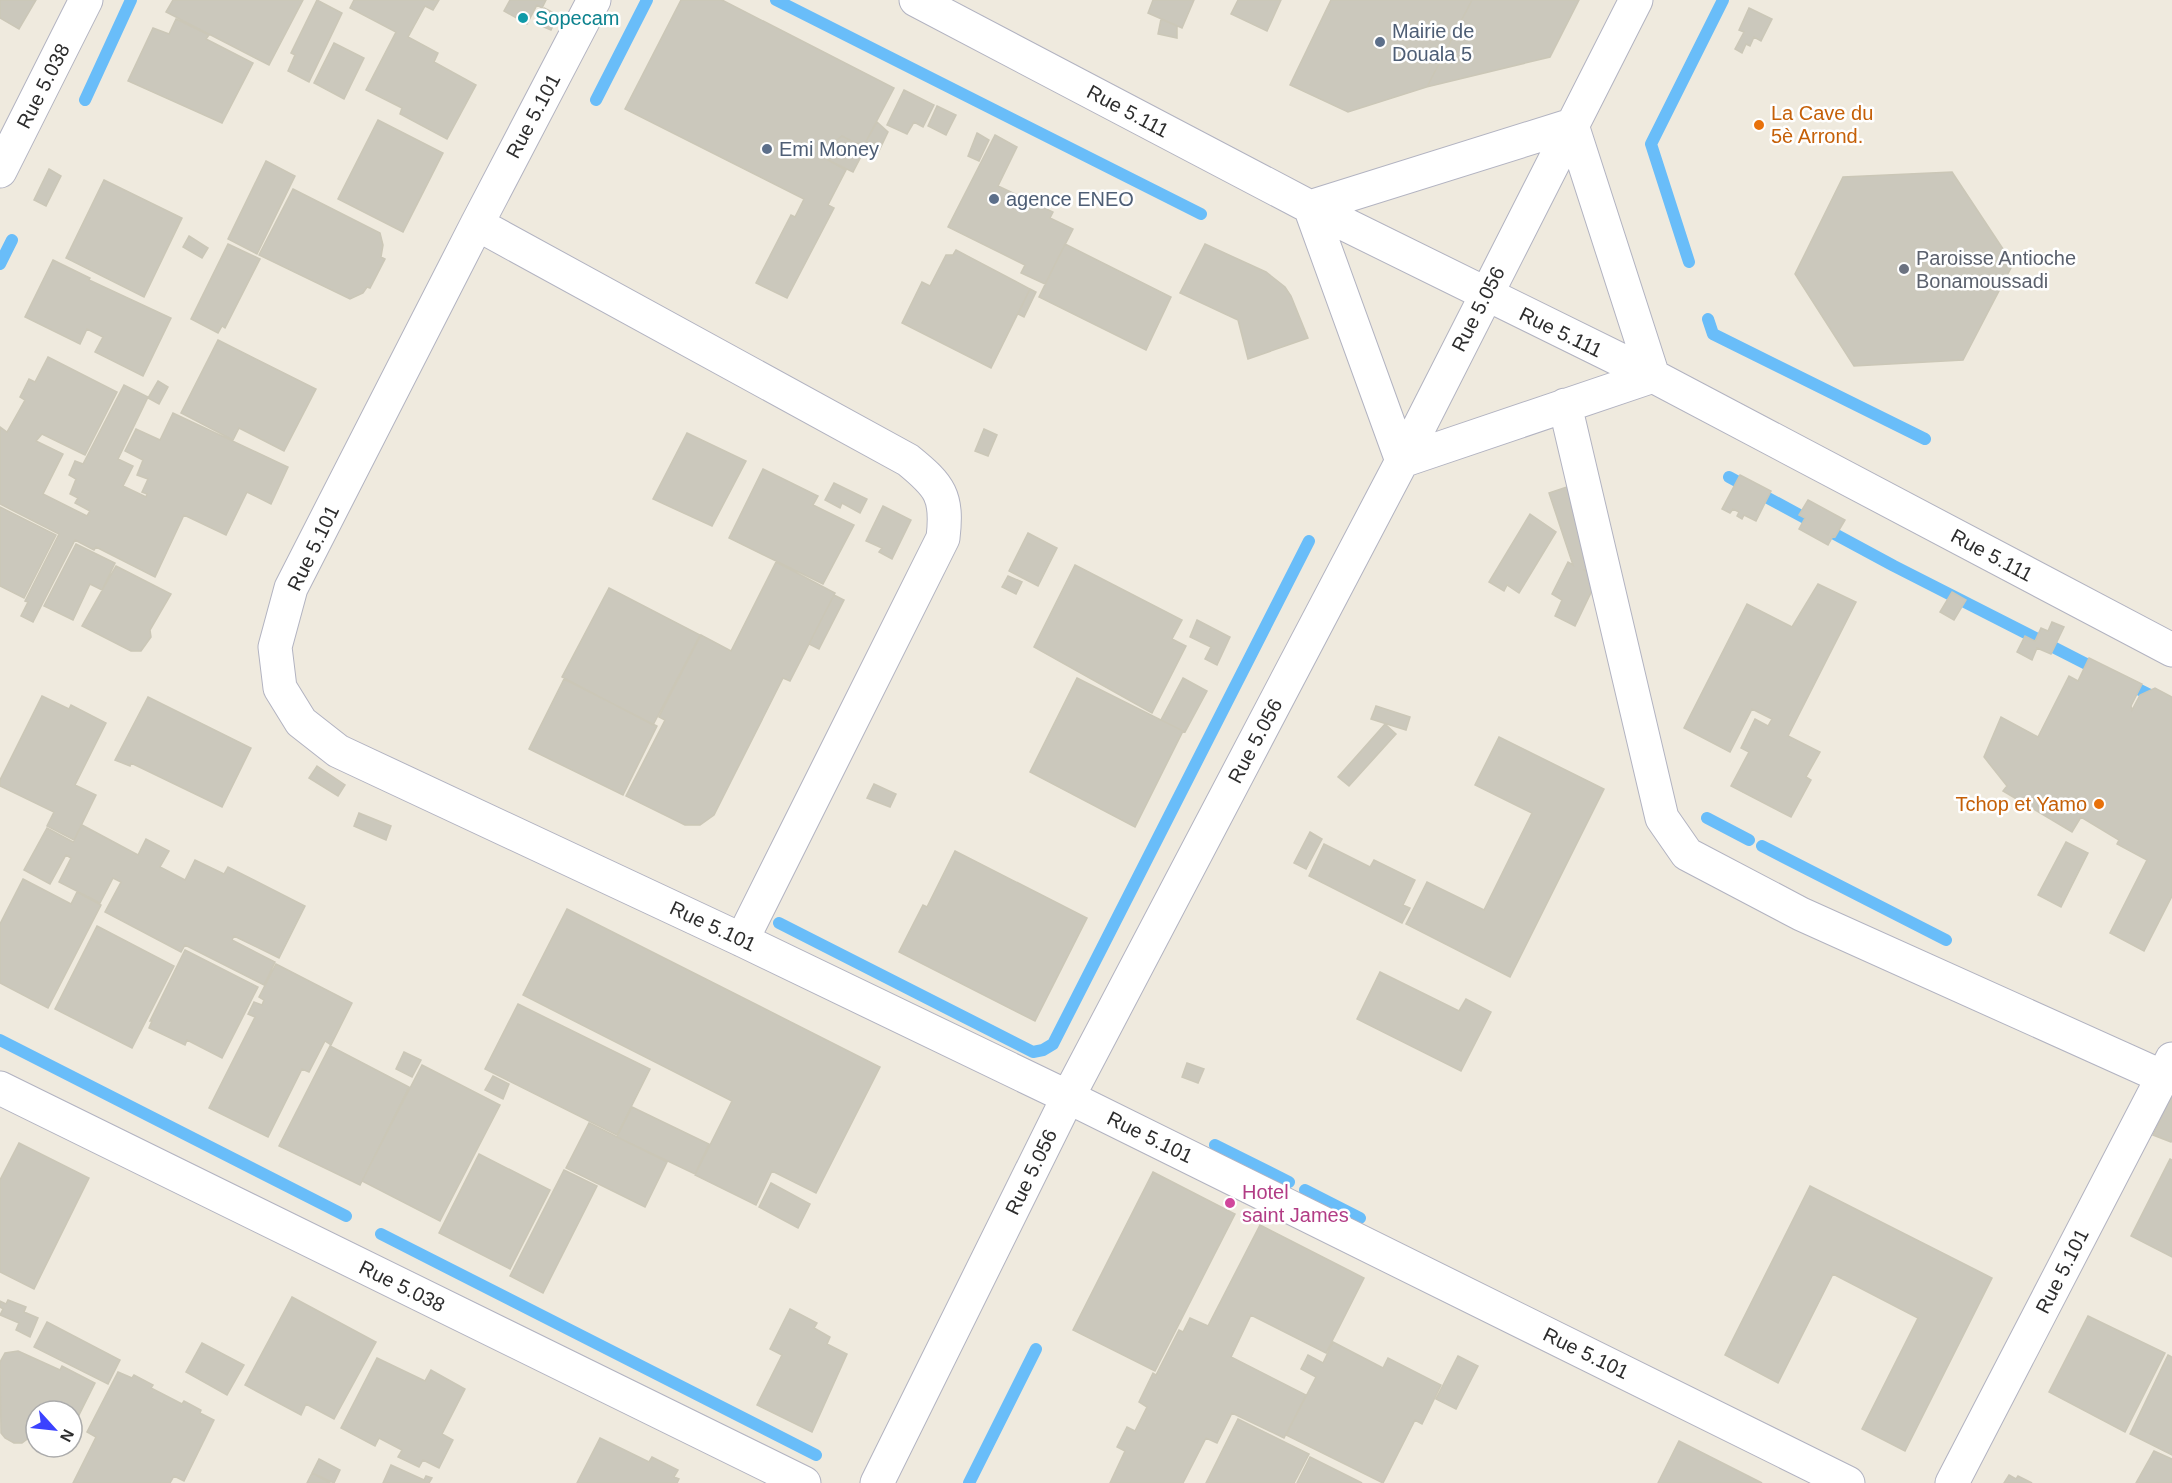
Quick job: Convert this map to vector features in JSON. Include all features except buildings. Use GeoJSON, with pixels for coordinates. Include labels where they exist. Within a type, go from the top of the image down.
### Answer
{"type":"FeatureCollection","features":[{"type":"Feature","properties":{"kind":"street","name":"Rue 5.038"},"geometry":{"type":"LineString","coordinates":[[0,171],[86,0]]}},
{"type":"Feature","properties":{"kind":"street","name":"Rue 5.101"},"geometry":{"type":"LineString","coordinates":[[594,0],[291,588],[275,646],[280,688],[301,722],[338,751],[742,940],[1068,1097],[1848,1483]]}},
{"type":"Feature","properties":{"kind":"street","name":"Rue 5.111"},"geometry":{"type":"LineString","coordinates":[[916,0],[1310,207],[1653,376],[2172,650]]}},
{"type":"Feature","properties":{"kind":"street","name":"Rue 5.056"},"geometry":{"type":"LineString","coordinates":[[877,1483],[1068,1097],[1402,461],[1636,0]]}},
{"type":"Feature","properties":{"kind":"street"},"geometry":{"type":"LineString","coordinates":[[1572,125],[1653,376],[1402,461],[1310,207],[1572,125]]}},
{"type":"Feature","properties":{"kind":"street"},"geometry":{"type":"LineString","coordinates":[[477,224],[908,460],[926,475],[939,491],[946,512],[943,538],[742,940]]}},
{"type":"Feature","properties":{"kind":"street"},"geometry":{"type":"LineString","coordinates":[[1565,405],[1662,818],[1687,854],[1801,914],[2167,1068]]}},
{"type":"Feature","properties":{"kind":"street","name":"Rue 5.101"},"geometry":{"type":"LineString","coordinates":[[1952,1483],[2167,1068]]}},
{"type":"Feature","properties":{"kind":"street","name":"Rue 5.038"},"geometry":{"type":"LineString","coordinates":[[0,1088],[804,1483]]}},
{"type":"Feature","properties":{"kind":"waterway"},"geometry":{"type":"LineString","coordinates":[[85,100],[131,0]]}},
{"type":"Feature","properties":{"kind":"waterway"},"geometry":{"type":"LineString","coordinates":[[596,100],[647,0]]}},
{"type":"Feature","properties":{"kind":"waterway"},"geometry":{"type":"LineString","coordinates":[[776,0],[1201,214]]}},
{"type":"Feature","properties":{"kind":"waterway"},"geometry":{"type":"LineString","coordinates":[[1689,262],[1651,144],[1723,0]]}},
{"type":"Feature","properties":{"kind":"waterway"},"geometry":{"type":"LineString","coordinates":[[0,264],[12,240]]}},
{"type":"Feature","properties":{"kind":"waterway"},"geometry":{"type":"LineString","coordinates":[[1708,319],[1713,334],[1925,439]]}},
{"type":"Feature","properties":{"kind":"waterway"},"geometry":{"type":"LineString","coordinates":[[1729,477],[1894,566],[2100,671]]}},
{"type":"Feature","properties":{"kind":"waterway"},"geometry":{"type":"LineString","coordinates":[[779,923],[1033,1052],[1043,1050],[1053,1044],[1309,541]]}},
{"type":"Feature","properties":{"kind":"waterway"},"geometry":{"type":"LineString","coordinates":[[2124,682],[2172,706]]}},
{"type":"Feature","properties":{"kind":"waterway"},"geometry":{"type":"LineString","coordinates":[[1707,818],[1749,840]]}},
{"type":"Feature","properties":{"kind":"waterway"},"geometry":{"type":"LineString","coordinates":[[1762,846],[1946,940]]}},
{"type":"Feature","properties":{"kind":"waterway"},"geometry":{"type":"LineString","coordinates":[[0,1040],[346,1216]]}},
{"type":"Feature","properties":{"kind":"waterway"},"geometry":{"type":"LineString","coordinates":[[1215,1145],[1289,1182]]}},
{"type":"Feature","properties":{"kind":"waterway"},"geometry":{"type":"LineString","coordinates":[[1305,1190],[1360,1218]]}},
{"type":"Feature","properties":{"kind":"waterway"},"geometry":{"type":"LineString","coordinates":[[381,1234],[816,1455]]}},
{"type":"Feature","properties":{"kind":"waterway"},"geometry":{"type":"LineString","coordinates":[[969,1483],[1036,1349]]}},
{"type":"Feature","properties":{"kind":"place","name":"Sopecam"},"geometry":{"type":"Point","coordinates":[523,18]}},
{"type":"Feature","properties":{"kind":"place","name":"Mairie de Douala 5"},"geometry":{"type":"Point","coordinates":[1380,42]}},
{"type":"Feature","properties":{"kind":"place","name":"La Cave du 5è Arrond."},"geometry":{"type":"Point","coordinates":[1759,125]}},
{"type":"Feature","properties":{"kind":"place","name":"Emi Money"},"geometry":{"type":"Point","coordinates":[767,149]}},
{"type":"Feature","properties":{"kind":"place","name":"agence ENEO"},"geometry":{"type":"Point","coordinates":[994,199]}},
{"type":"Feature","properties":{"kind":"place","name":"Paroisse Antioche Bonamoussadi"},"geometry":{"type":"Point","coordinates":[1904,269]}},
{"type":"Feature","properties":{"kind":"place","name":"Tchop et Yamo"},"geometry":{"type":"Point","coordinates":[2099,804]}},
{"type":"Feature","properties":{"kind":"place","name":"Hotel saint James"},"geometry":{"type":"Point","coordinates":[1230,1203]}}]}
